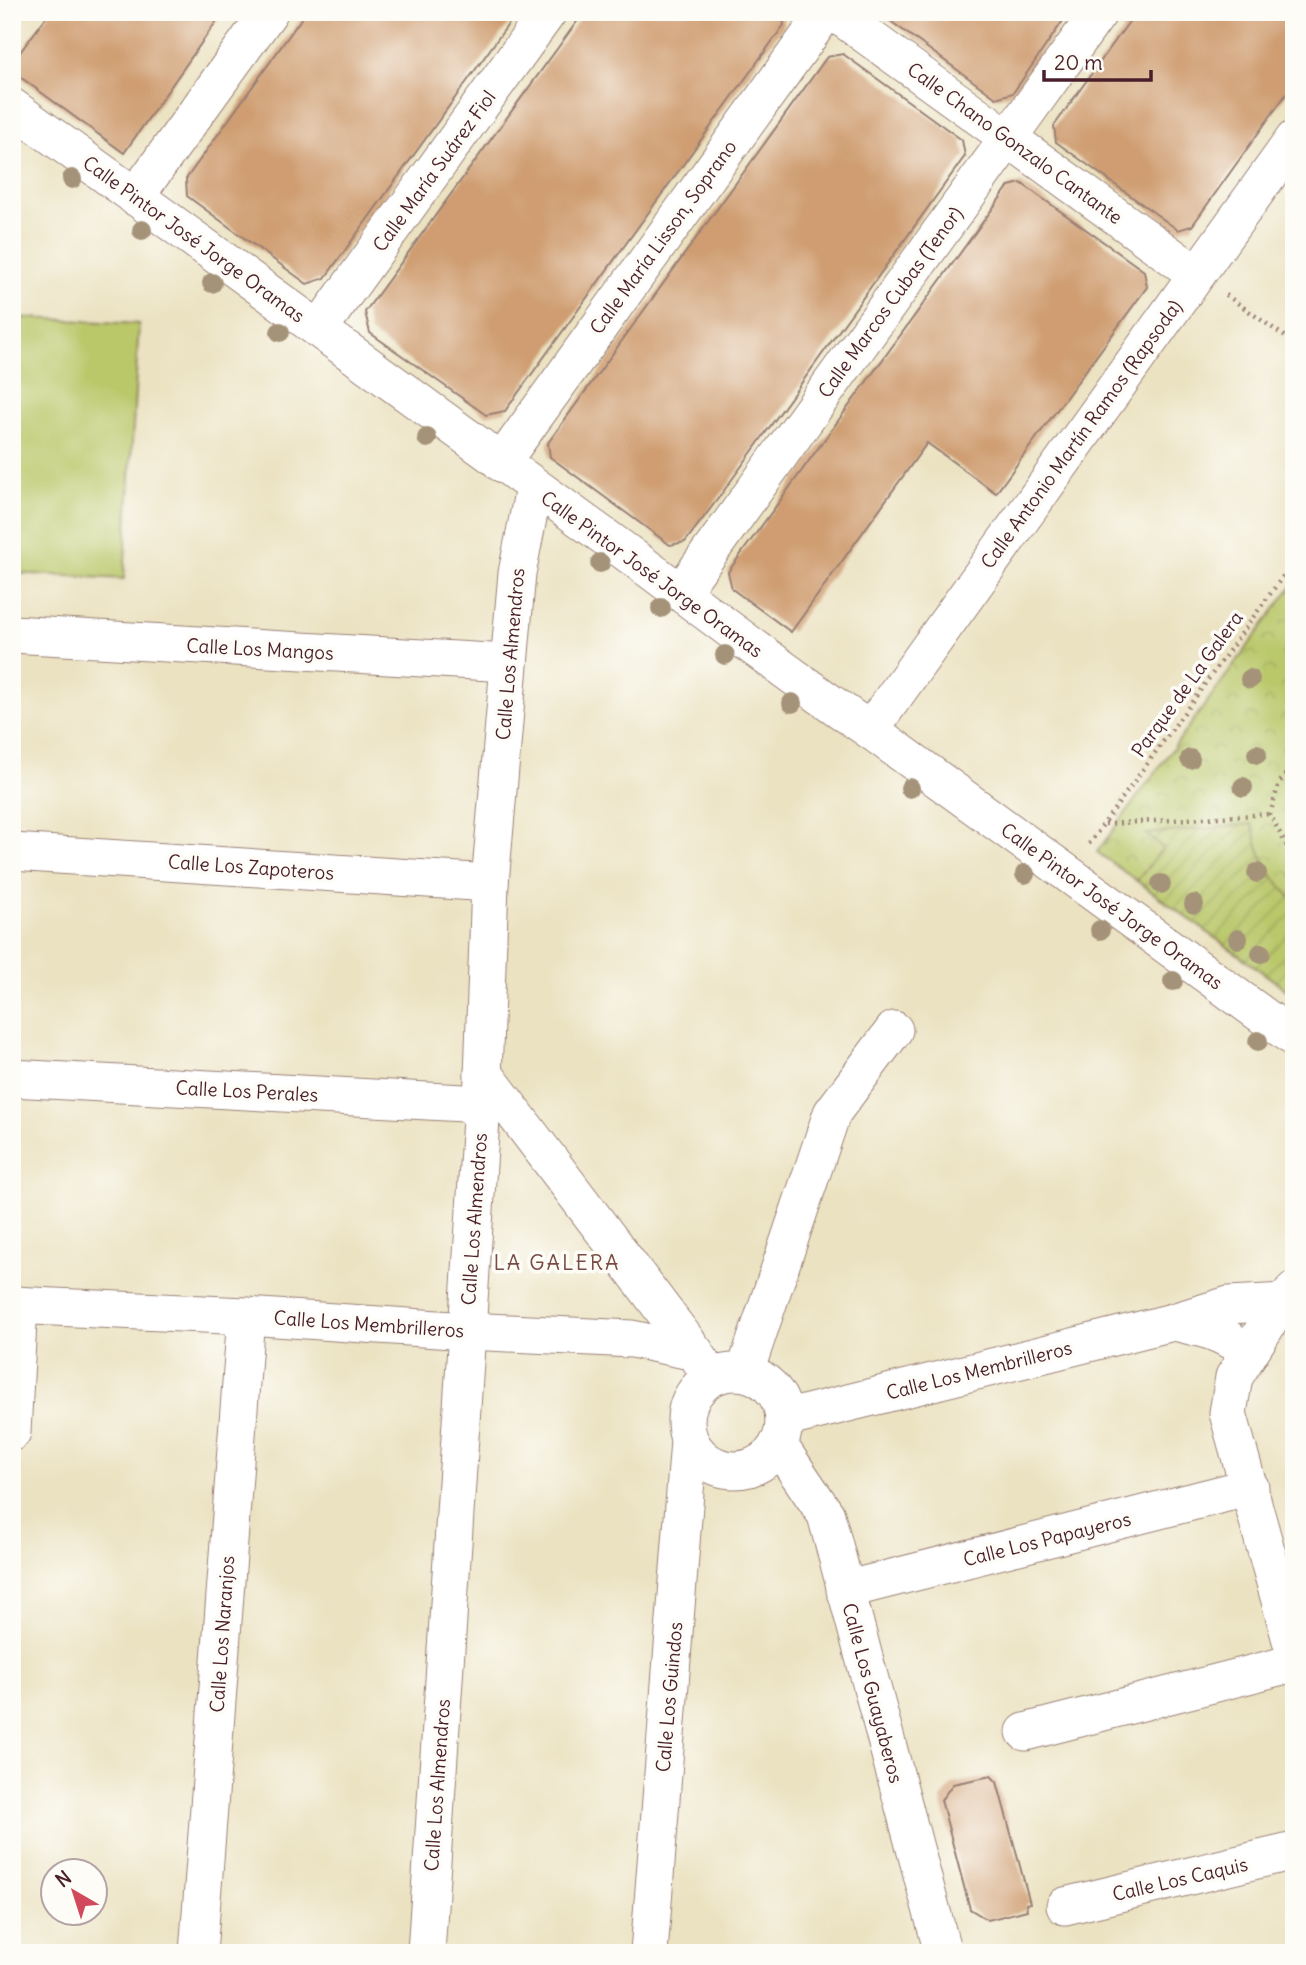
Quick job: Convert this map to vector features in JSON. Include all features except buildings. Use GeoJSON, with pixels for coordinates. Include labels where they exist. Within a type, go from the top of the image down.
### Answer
{"type":"FeatureCollection","features":[{"type":"Feature","properties":{"kind":"street"},"geometry":{"type":"LineString","coordinates":[[135,197],[269,12]]}},
{"type":"Feature","properties":{"kind":"street","name":"Calle María Suárez Fiol"},"geometry":{"type":"LineString","coordinates":[[319,329],[548,12]]}},
{"type":"Feature","properties":{"kind":"street","name":"Calle María Lisson, Soprano"},"geometry":{"type":"LineString","coordinates":[[501,463],[826,12]]}},
{"type":"Feature","properties":{"kind":"street","name":"Calle Chano Gonzalo Cantante"},"geometry":{"type":"LineString","coordinates":[[834,12],[1196,274]]}},
{"type":"Feature","properties":{"kind":"street","name":"Calle Marcos Cubas (Tenor)"},"geometry":{"type":"LineString","coordinates":[[681,593],[1098,12]]}},
{"type":"Feature","properties":{"kind":"street","name":"Calle Pintor José Jorge Oramas"},"geometry":{"type":"LineString","coordinates":[[12,107],[1294,1038]]}},
{"type":"Feature","properties":{"kind":"street","name":"Calle Antonio Martín Ramos (Rapsoda)"},"geometry":{"type":"LineString","coordinates":[[870,730],[1294,138]]}},
{"type":"Feature","properties":{"kind":"street","name":"Calle Los Almendros"},"geometry":{"type":"LineString","coordinates":[[426,1953],[482,1088],[490,883],[517,573],[534,488]]}},
{"type":"Feature","properties":{"kind":"street","name":"Calle Los Mangos"},"geometry":{"type":"LineString","coordinates":[[12,634],[508,663]]}},
{"type":"Feature","properties":{"kind":"street","name":"Calle Los Zapoteros"},"geometry":{"type":"LineString","coordinates":[[12,852],[490,883]]}},
{"type":"Feature","properties":{"kind":"street"},"geometry":{"type":"LineString","coordinates":[[482,1088],[717,1367],[761,1378],[773,1389],[781,1403],[781,1432],[768,1457],[756,1466],[741,1469],[725,1469],[710,1464],[698,1455],[689,1441],[685,1412],[699,1387],[717,1367],[832,1113],[894,1030]]}},
{"type":"Feature","properties":{"kind":"street","name":"Calle Los Perales"},"geometry":{"type":"LineString","coordinates":[[12,1079],[482,1088]]}},
{"type":"Feature","properties":{"kind":"street"},"geometry":{"type":"LineString","coordinates":[[1289,1296],[1234,1377],[1228,1413],[1294,1651]]}},
{"type":"Feature","properties":{"kind":"street","name":"Calle Los Membrilleros"},"geometry":{"type":"LineString","coordinates":[[781,1432],[1228,1305],[1289,1296]]}},
{"type":"Feature","properties":{"kind":"street"},"geometry":{"type":"LineString","coordinates":[[12,1432],[16,1305]]}},
{"type":"Feature","properties":{"kind":"street","name":"Calle Los Membrilleros"},"geometry":{"type":"LineString","coordinates":[[16,1305],[632,1339],[717,1367]]}},
{"type":"Feature","properties":{"kind":"street","name":"Calle Los Naranjos"},"geometry":{"type":"LineString","coordinates":[[198,1953],[246,1316]]}},
{"type":"Feature","properties":{"kind":"street","name":"Calle Los Membrilleros"},"geometry":{"type":"LineString","coordinates":[[1173,1321],[1213,1331],[1231,1339],[1249,1353]]}},
{"type":"Feature","properties":{"kind":"street","name":"Calle Los Guayaberos"},"geometry":{"type":"LineString","coordinates":[[781,1432],[826,1515],[943,1953]]}},
{"type":"Feature","properties":{"kind":"street","name":"Calle Los Guindos"},"geometry":{"type":"LineString","coordinates":[[649,1953],[689,1441]]}},
{"type":"Feature","properties":{"kind":"street","name":"Calle Los Papayeros"},"geometry":{"type":"LineString","coordinates":[[845,1590],[1250,1487]]}},
{"type":"Feature","properties":{"kind":"street"},"geometry":{"type":"LineString","coordinates":[[1025,1732],[1294,1663]]}},
{"type":"Feature","properties":{"kind":"street","name":"Calle Los Caquis"},"geometry":{"type":"LineString","coordinates":[[1065,1906],[1294,1851]]}},
{"type":"Feature","properties":{"kind":"path"},"geometry":{"type":"LineString","coordinates":[[1196,274],[1294,343]]}},
{"type":"Feature","properties":{"kind":"path","name":"Parque de La Galera"},"geometry":{"type":"LineString","coordinates":[[1068,873],[1294,561]]}},
{"type":"Feature","properties":{"kind":"path"},"geometry":{"type":"LineString","coordinates":[[1294,763],[1279,783],[1270,814],[1294,860]]}},
{"type":"Feature","properties":{"kind":"path"},"geometry":{"type":"LineString","coordinates":[[1104,824],[1270,814]]}},
{"type":"Feature","properties":{"kind":"green space"},"geometry":{"type":"Polygon","coordinates":[[[12,317],[139,324],[124,579],[12,573],[12,317]]]}},
{"type":"Feature","properties":{"kind":"green space"},"geometry":{"type":"Polygon","coordinates":[[[1294,583],[1294,995],[1097,852],[1294,583]]]}},
{"type":"Feature","properties":{"kind":"green space"},"geometry":{"type":"Polygon","coordinates":[[[1252,824],[1266,865],[1294,900],[1294,995],[1137,881],[1163,848],[1146,834],[1252,824]]]}},
{"type":"Feature","properties":{"kind":"district","name":"LA GALERA"},"geometry":{"type":"Point","coordinates":[557,1262]}}]}
